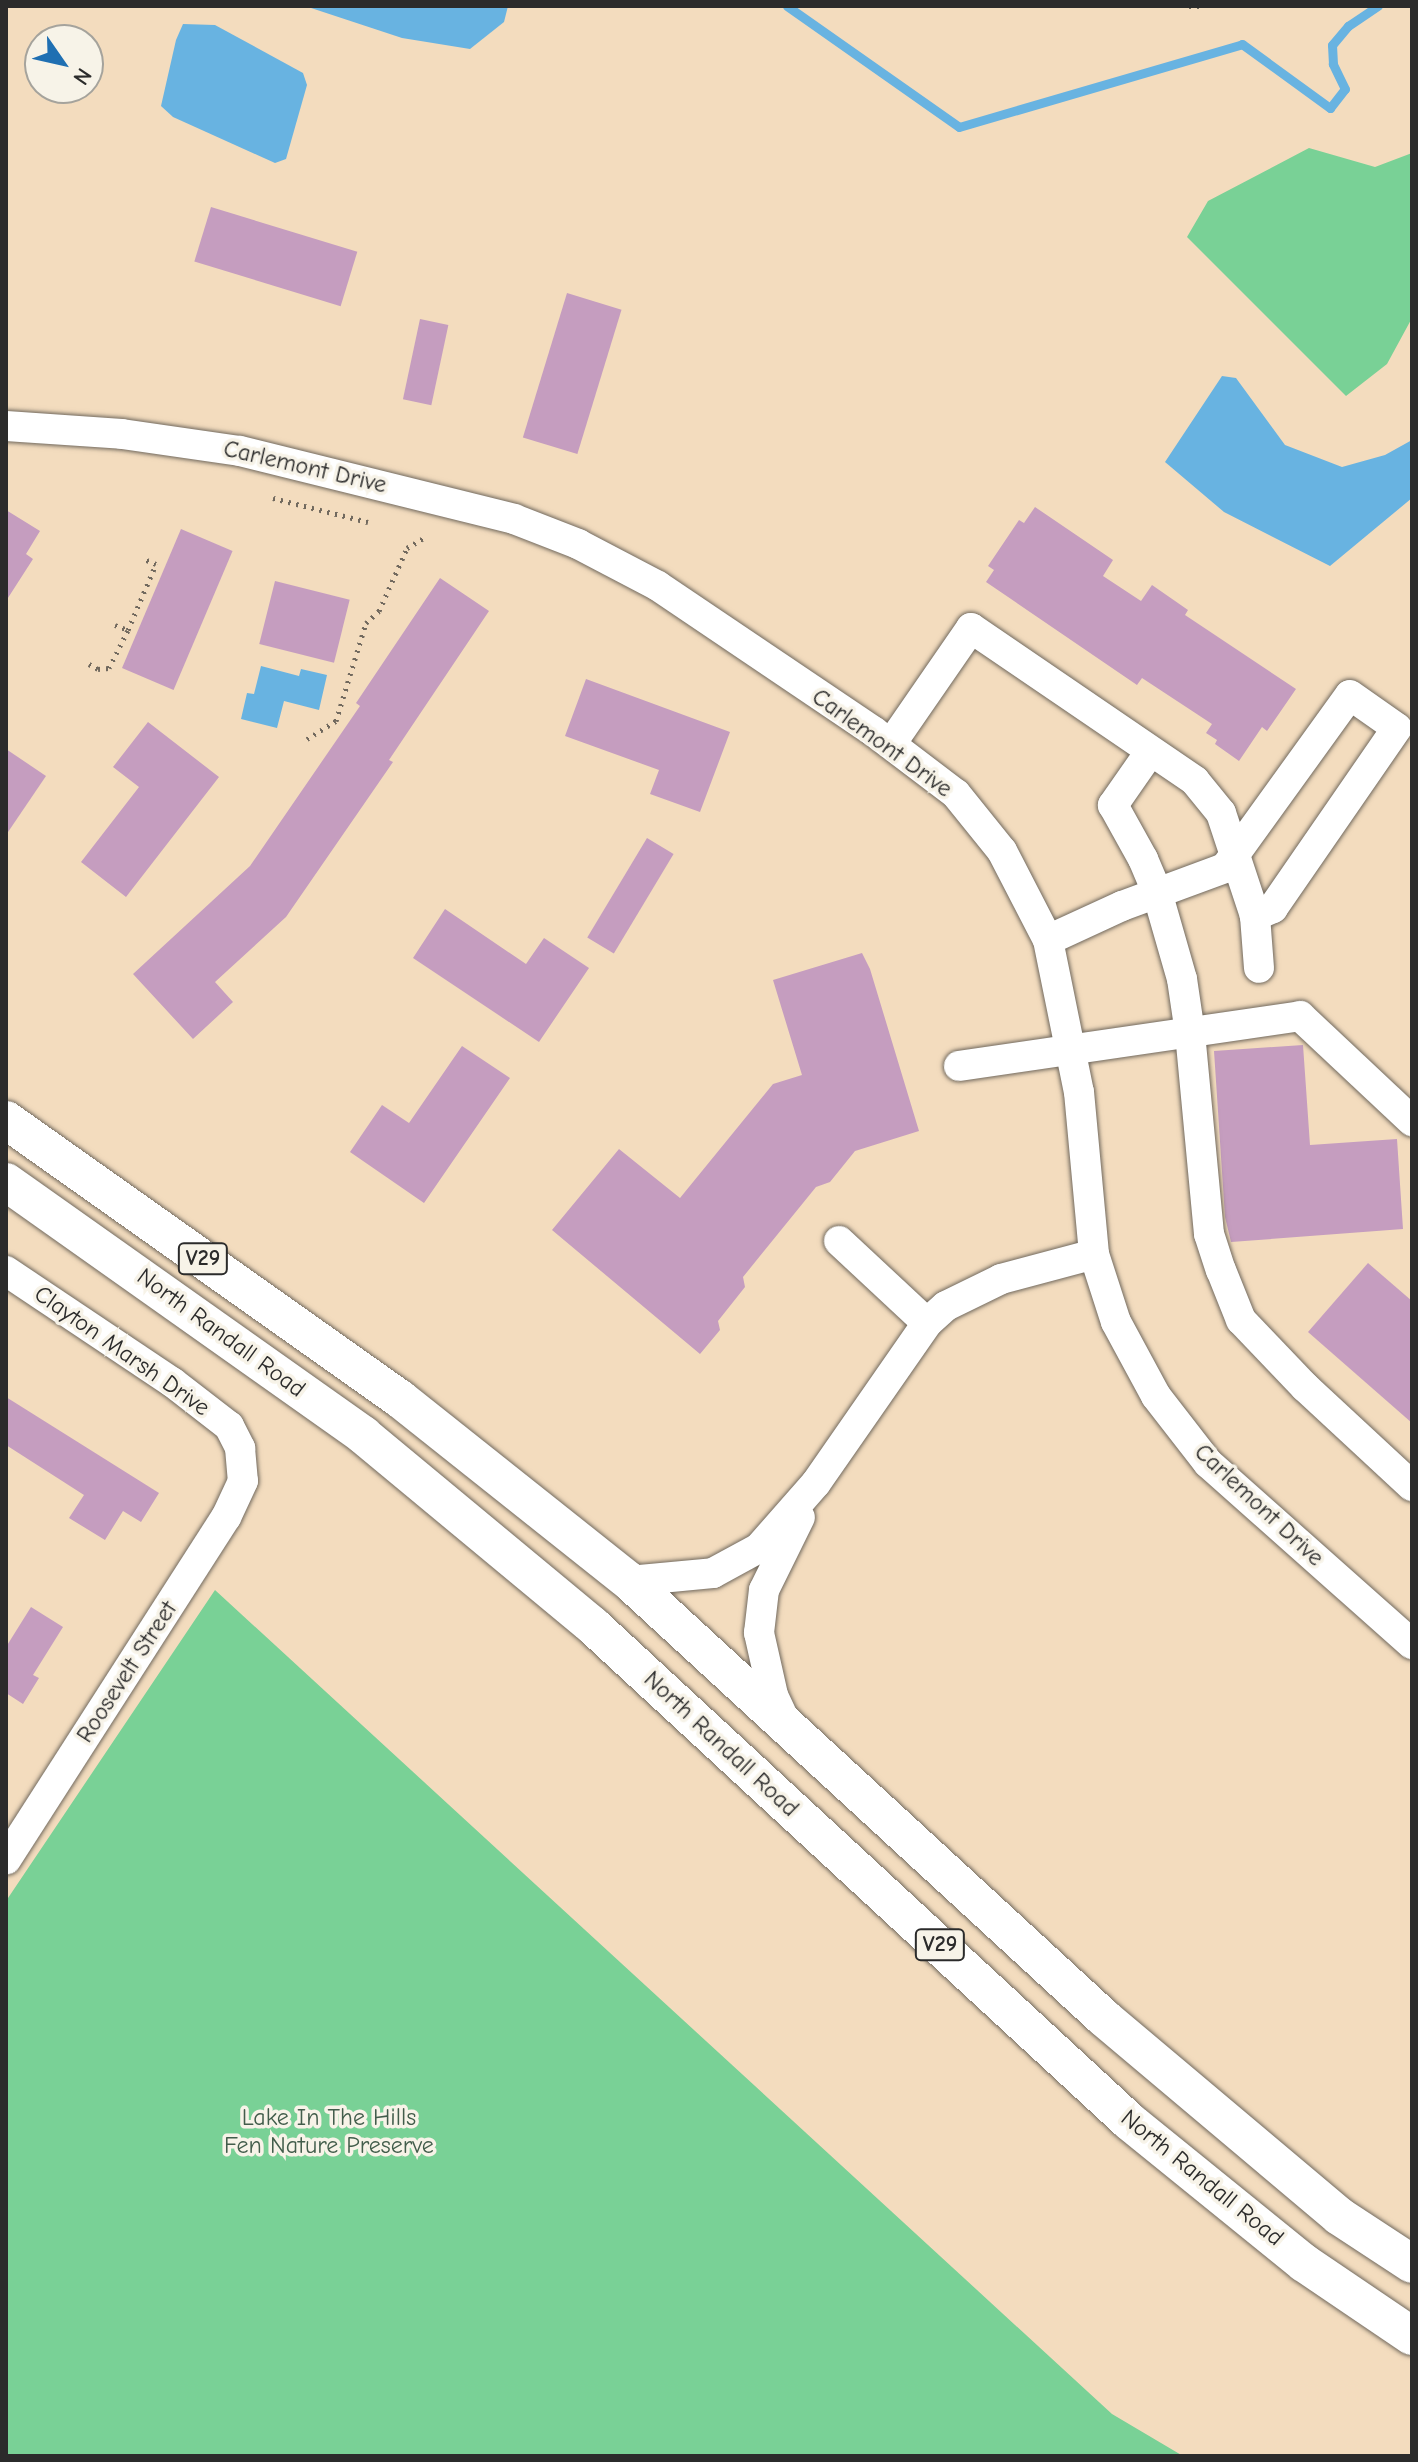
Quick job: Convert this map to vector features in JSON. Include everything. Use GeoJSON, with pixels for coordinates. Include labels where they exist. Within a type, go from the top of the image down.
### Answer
{"type":"FeatureCollection","features":[{"type":"Feature","properties":{"kind":"main road","name":"North Randall Road"},"geometry":{"type":"LineString","coordinates":[[6,1120],[400,1399],[629,1581],[1115,2028],[1339,2216],[1412,2264]]}},
{"type":"Feature","properties":{"kind":"main road","name":"North Randall Road"},"geometry":{"type":"LineString","coordinates":[[6,1182],[363,1435],[592,1625],[1130,2122],[1304,2263],[1412,2336]]}},
{"type":"Feature","properties":{"kind":"street","name":"Carlemont Drive"},"geometry":{"type":"LineString","coordinates":[[6,426],[122,434],[240,451],[514,519],[578,544],[658,586],[891,744],[956,794],[1002,851],[1048,940],[1072,1052],[1094,1254],[1116,1322],[1156,1396],[1208,1463],[1412,1644]]}},
{"type":"Feature","properties":{"kind":"street"},"geometry":{"type":"LineString","coordinates":[[891,744],[971,628],[1195,781],[1221,813],[1255,916],[1259,968]]}},
{"type":"Feature","properties":{"kind":"street"},"geometry":{"type":"LineString","coordinates":[[1048,940],[1157,892],[1225,868],[1350,695],[1397,728],[1273,908],[1255,916]]}},
{"type":"Feature","properties":{"kind":"street"},"geometry":{"type":"LineString","coordinates":[[1150,752],[1113,805],[1143,859],[1157,892],[1182,979],[1209,1234],[1241,1320],[1305,1387],[1412,1486]]}},
{"type":"Feature","properties":{"kind":"street"},"geometry":{"type":"LineString","coordinates":[[959,1066],[1072,1052],[1300,1016],[1412,1121]]}},
{"type":"Feature","properties":{"kind":"street"},"geometry":{"type":"LineString","coordinates":[[839,1241],[927,1323]]}},
{"type":"Feature","properties":{"kind":"street"},"geometry":{"type":"LineString","coordinates":[[629,1581],[713,1573],[759,1548],[816,1483],[927,1323],[946,1306],[1001,1279],[1094,1254]]}},
{"type":"Feature","properties":{"kind":"street","name":"Clayton Marsh Drive"},"geometry":{"type":"LineString","coordinates":[[6,1271],[172,1382],[229,1426],[240,1448],[243,1481]]}},
{"type":"Feature","properties":{"kind":"street","name":"Roosevelt Street"},"geometry":{"type":"LineString","coordinates":[[6,1860],[16,1821],[226,1517],[243,1481]]}},
{"type":"Feature","properties":{"kind":"street"},"geometry":{"type":"LineString","coordinates":[[787,1726],[773,1695],[759,1633],[764,1590],[816,1483]]}},
{"type":"Feature","properties":{"kind":"path"},"geometry":{"type":"LineString","coordinates":[[1189,6],[1203,6]]}},
{"type":"Feature","properties":{"kind":"path"},"geometry":{"type":"LineString","coordinates":[[273,498],[368,522]]}},
{"type":"Feature","properties":{"kind":"path"},"geometry":{"type":"LineString","coordinates":[[307,739],[336,721],[366,623],[379,611],[407,548],[425,537]]}},
{"type":"Feature","properties":{"kind":"path"},"geometry":{"type":"LineString","coordinates":[[89,664],[98,669],[109,668],[156,564],[144,559]]}},
{"type":"Feature","properties":{"kind":"path"},"geometry":{"type":"LineString","coordinates":[[115,625],[128,630]]}},
{"type":"Feature","properties":{"kind":"green space"},"geometry":{"type":"Polygon","coordinates":[[[1309,148],[1375,167],[1412,153],[1412,318],[1387,364],[1346,396],[1187,237],[1208,201],[1309,148]]]}},
{"type":"Feature","properties":{"kind":"green space","name":"Lake In The Hills Fen Nature Preserve"},"geometry":{"type":"Polygon","coordinates":[[[215,1590],[1112,2414],[1183,2456],[6,2456],[6,1901],[215,1590]]]}},
{"type":"Feature","properties":{"kind":"water"},"geometry":{"type":"Polygon","coordinates":[[[305,6],[508,6],[504,22],[470,49],[402,38],[305,6]]]}},
{"type":"Feature","properties":{"kind":"water"},"geometry":{"type":"Polygon","coordinates":[[[183,24],[215,25],[303,73],[307,85],[286,159],[275,163],[173,117],[161,106],[176,40],[183,24]]]}},
{"type":"Feature","properties":{"kind":"water"},"geometry":{"type":"Polygon","coordinates":[[[1222,376],[1236,378],[1285,445],[1342,467],[1385,455],[1412,440],[1412,498],[1330,566],[1224,512],[1165,462],[1222,376]]]}},
{"type":"Feature","properties":{"kind":"water"},"geometry":{"type":"Polygon","coordinates":[[[261,666],[299,676],[301,669],[327,675],[319,710],[284,701],[277,728],[241,719],[247,693],[254,694],[261,666]]]}},
{"type":"Feature","properties":{"kind":"building"},"geometry":{"type":"Polygon","coordinates":[[[211,207],[357,252],[341,306],[194,262],[211,207]]]}},
{"type":"Feature","properties":{"kind":"building"},"geometry":{"type":"Polygon","coordinates":[[[567,293],[622,310],[577,454],[523,437],[567,293]]]}},
{"type":"Feature","properties":{"kind":"building"},"geometry":{"type":"Polygon","coordinates":[[[420,319],[448,325],[431,405],[403,399],[420,319]]]}},
{"type":"Feature","properties":{"kind":"building"},"geometry":{"type":"Polygon","coordinates":[[[1035,507],[1113,560],[1103,576],[1141,601],[1152,585],[1188,610],[1185,615],[1296,689],[1267,731],[1262,727],[1239,761],[1215,744],[1217,740],[1206,733],[1212,724],[1142,678],[1137,685],[986,582],[994,570],[988,566],[1019,520],[1024,523],[1035,507]]]}},
{"type":"Feature","properties":{"kind":"building"},"geometry":{"type":"Polygon","coordinates":[[[6,510],[40,531],[26,554],[33,559],[6,601],[6,510]]]}},
{"type":"Feature","properties":{"kind":"building"},"geometry":{"type":"Polygon","coordinates":[[[181,529],[233,551],[174,690],[122,668],[181,529]]]}},
{"type":"Feature","properties":{"kind":"building"},"geometry":{"type":"Polygon","coordinates":[[[440,578],[489,611],[389,760],[393,762],[286,917],[215,982],[233,1002],[193,1039],[133,974],[250,866],[360,706],[356,703],[440,578]]]}},
{"type":"Feature","properties":{"kind":"building"},"geometry":{"type":"Polygon","coordinates":[[[275,581],[350,600],[334,663],[259,644],[275,581]]]}},
{"type":"Feature","properties":{"kind":"building"},"geometry":{"type":"Polygon","coordinates":[[[586,679],[730,732],[700,812],[650,794],[659,770],[565,736],[586,679]]]}},
{"type":"Feature","properties":{"kind":"building"},"geometry":{"type":"Polygon","coordinates":[[[148,722],[219,777],[126,897],[81,862],[139,787],[113,767],[148,722]]]}},
{"type":"Feature","properties":{"kind":"building"},"geometry":{"type":"Polygon","coordinates":[[[6,749],[46,776],[6,835],[6,749]]]}},
{"type":"Feature","properties":{"kind":"building"},"geometry":{"type":"Polygon","coordinates":[[[647,838],[674,854],[614,953],[587,937],[647,838]]]}},
{"type":"Feature","properties":{"kind":"building"},"geometry":{"type":"Polygon","coordinates":[[[445,909],[526,964],[544,938],[589,968],[539,1042],[413,958],[445,909]]]}},
{"type":"Feature","properties":{"kind":"building"},"geometry":{"type":"Polygon","coordinates":[[[862,953],[870,969],[919,1131],[855,1151],[830,1182],[816,1187],[743,1277],[745,1287],[718,1321],[720,1330],[700,1354],[552,1230],[619,1149],[680,1198],[773,1084],[802,1075],[773,980],[862,953]]]}},
{"type":"Feature","properties":{"kind":"building"},"geometry":{"type":"Polygon","coordinates":[[[1303,1045],[1310,1145],[1397,1139],[1403,1229],[1231,1242],[1225,1217],[1214,1051],[1303,1045]]]}},
{"type":"Feature","properties":{"kind":"building"},"geometry":{"type":"Polygon","coordinates":[[[462,1046],[510,1078],[424,1203],[350,1152],[382,1105],[409,1123],[462,1046]]]}},
{"type":"Feature","properties":{"kind":"building"},"geometry":{"type":"Polygon","coordinates":[[[1368,1263],[1412,1301],[1412,1423],[1308,1332],[1368,1263]]]}},
{"type":"Feature","properties":{"kind":"building"},"geometry":{"type":"Polygon","coordinates":[[[6,1397],[159,1493],[141,1522],[123,1511],[105,1540],[69,1518],[84,1495],[6,1445],[6,1397]]]}},
{"type":"Feature","properties":{"kind":"building"},"geometry":{"type":"Polygon","coordinates":[[[31,1607],[63,1627],[33,1675],[39,1678],[23,1704],[6,1693],[6,1647],[31,1607]]]}},
{"type":"Feature","properties":{"kind":"waterway"},"geometry":{"type":"LineString","coordinates":[[787,6],[959,127],[1242,44],[1330,108],[1345,89],[1333,64],[1332,45],[1348,26],[1378,6]]}}]}
